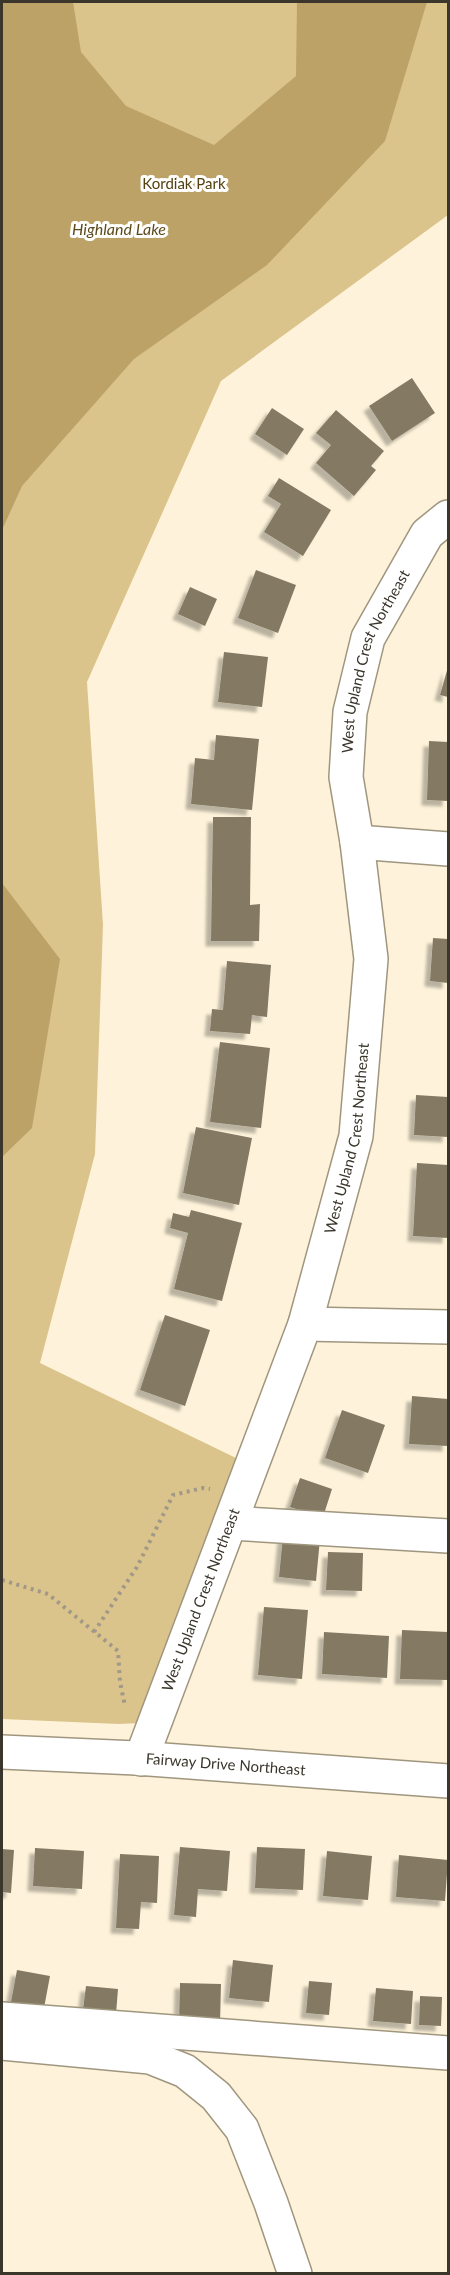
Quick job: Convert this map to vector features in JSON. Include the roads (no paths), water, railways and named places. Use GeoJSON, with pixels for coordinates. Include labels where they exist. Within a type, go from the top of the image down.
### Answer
{"type":"FeatureCollection","features":[{"type":"Feature","properties":{"kind":"street","name":"West Upland Crest Northeast"},"geometry":{"type":"LineString","coordinates":[[139,1759],[305,1324],[356,1136],[371,959],[357,842],[346,777],[351,712],[368,639],[427,534],[448,517]]}},
{"type":"Feature","properties":{"kind":"street"},"geometry":{"type":"LineString","coordinates":[[357,842],[448,849]]}},
{"type":"Feature","properties":{"kind":"street"},"geometry":{"type":"LineString","coordinates":[[305,1324],[448,1327]]}},
{"type":"Feature","properties":{"kind":"street"},"geometry":{"type":"LineString","coordinates":[[235,1509],[448,1536]]}},
{"type":"Feature","properties":{"kind":"street","name":"Fairway Drive Northeast"},"geometry":{"type":"LineString","coordinates":[[2,1752],[448,1780]]}},
{"type":"Feature","properties":{"kind":"street"},"geometry":{"type":"LineString","coordinates":[[2,2019],[448,2053]]}},
{"type":"Feature","properties":{"kind":"street"},"geometry":{"type":"LineString","coordinates":[[2,2043],[150,2057],[185,2071],[216,2096],[242,2129],[272,2203],[295,2274]]}},
{"type":"Feature","properties":{"kind":"water","name":"Highland Lake"},"geometry":{"type":"Polygon","coordinates":[[[2,2],[73,2],[81,52],[126,106],[214,145],[296,76],[297,2],[427,2],[385,141],[267,265],[134,359],[22,486],[2,530],[2,2]]]}},
{"type":"Feature","properties":{"kind":"water"},"geometry":{"type":"Polygon","coordinates":[[[2,883],[60,959],[32,1128],[2,1157],[2,883]]]}},
{"type":"Feature","properties":{"kind":"park label","name":"Kordiak Park"},"geometry":{"type":"Point","coordinates":[184,184]}}]}
